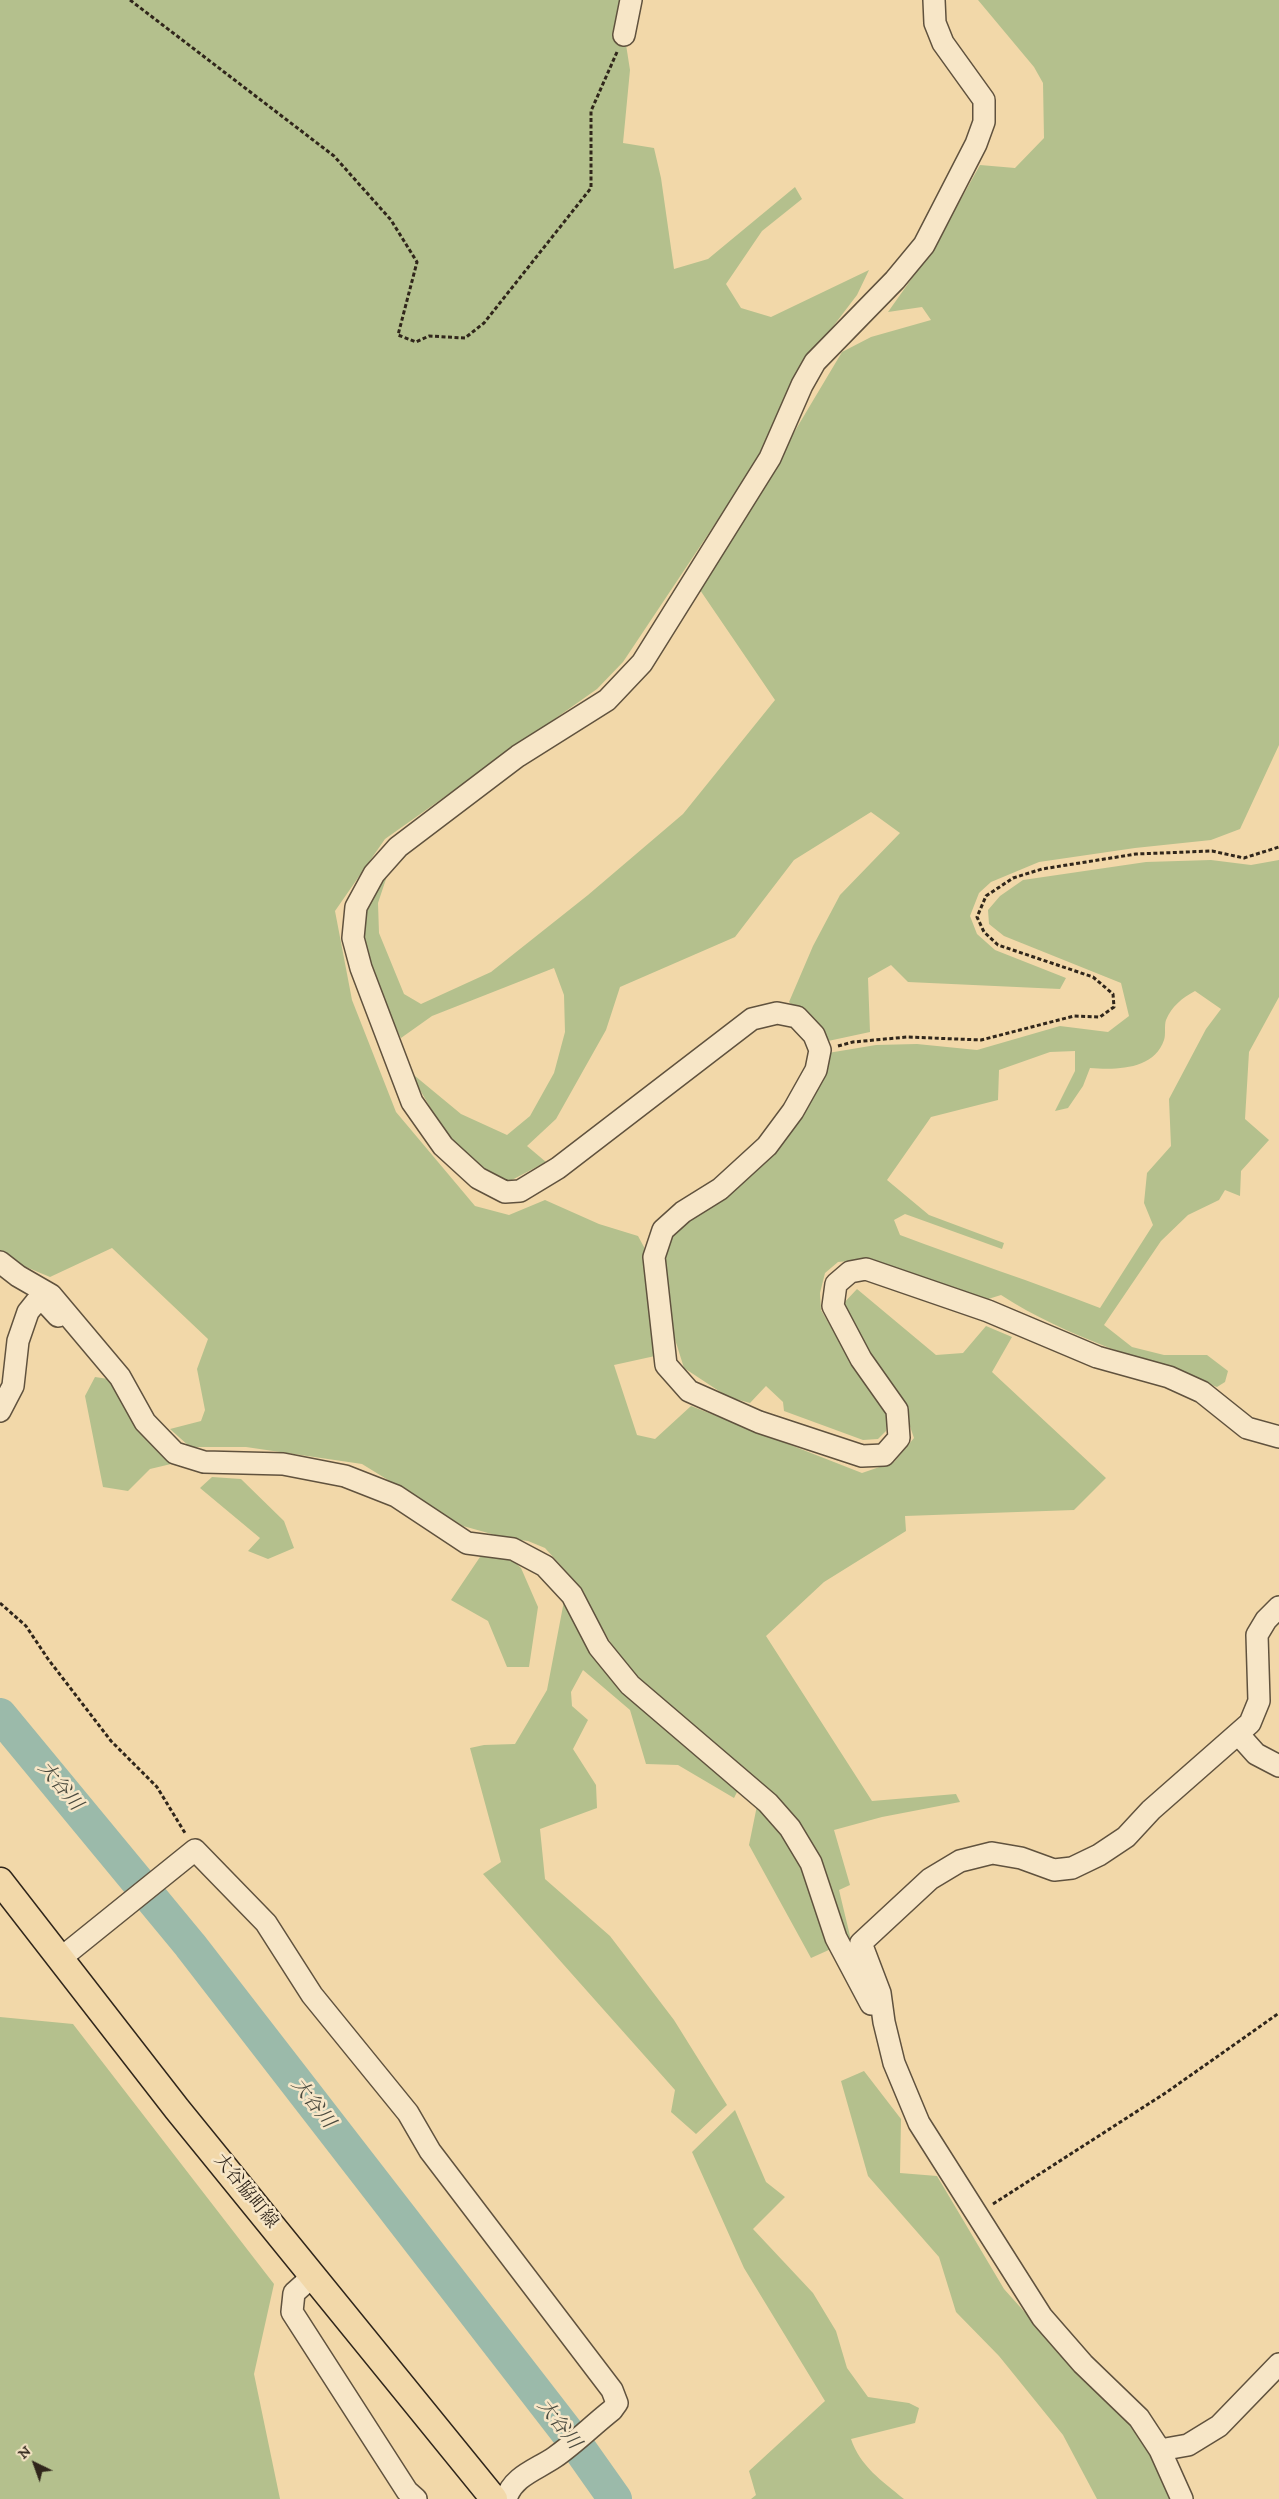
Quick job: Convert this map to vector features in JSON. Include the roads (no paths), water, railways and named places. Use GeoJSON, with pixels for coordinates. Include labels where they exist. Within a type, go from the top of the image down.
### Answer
{"type":"FeatureCollection","features":[{"type":"Feature","properties":{"kind":"main road","name":"大谷脇町線"},"geometry":{"type":"LineString","coordinates":[[0,1881],[177,2109],[494,2499]]}},
{"type":"Feature","properties":{"kind":"street"},"geometry":{"type":"LineString","coordinates":[[624,35],[631,0]]}},
{"type":"Feature","properties":{"kind":"street"},"geometry":{"type":"LineString","coordinates":[[934,0],[935,23],[943,43],[984,100],[984,122],[976,144],[924,245],[895,280],[815,362],[802,385],[770,458],[642,662],[607,700],[518,756],[398,847],[374,874],[356,907],[353,938],[361,968],[412,1102],[443,1146],[478,1178],[504,1192],[520,1191],[558,1168],[752,1020],[777,1014],[797,1017],[814,1036],[820,1050],[816,1070],[798,1103],[767,1146],[720,1189],[683,1212],[663,1230],[654,1256],[666,1365],[689,1392],[768,1425],[862,1456],[884,1456],[899,1438],[897,1410],[862,1359],[833,1306],[836,1284],[850,1272],[866,1269],[988,1311],[1096,1357],[1169,1378],[1202,1392],[1247,1428],[1279,1437]]}},
{"type":"Feature","properties":{"kind":"street"},"geometry":{"type":"LineString","coordinates":[[0,1262],[18,1276],[51,1295],[81,1328],[120,1377],[145,1422],[175,1453],[204,1462],[283,1464],[345,1476],[396,1496],[467,1543],[513,1549],[545,1566],[572,1595],[599,1647],[630,1686],[768,1803],[790,1828],[811,1863],[836,1938],[870,2002],[884,2022]]}},
{"type":"Feature","properties":{"kind":"street"},"geometry":{"type":"LineString","coordinates":[[0,1411],[13,1386],[18,1341],[28,1312],[36,1302],[46,1303],[65,1325],[81,1328]]}},
{"type":"Feature","properties":{"kind":"street"},"geometry":{"type":"LineString","coordinates":[[1182,2499],[1160,2450],[1139,2418],[1083,2364],[1042,2317],[919,2123],[894,2063],[884,2022],[880,1993],[861,1943],[930,1879],[960,1861],[992,1853],[1021,1858],[1054,1870],[1072,1868],[1099,1855],[1126,1837],[1151,1810],[1239,1735],[1250,1723],[1259,1701],[1258,1635],[1266,1620],[1279,1607]]}},
{"type":"Feature","properties":{"kind":"street"},"geometry":{"type":"LineString","coordinates":[[1239,1735],[1256,1754],[1279,1766]]}},
{"type":"Feature","properties":{"kind":"street"},"geometry":{"type":"LineString","coordinates":[[61,1958],[195,1850],[266,1923],[312,1996],[408,2113],[430,2151],[612,2390],[617,2402],[612,2410],[555,2457],[525,2474],[510,2488],[506,2499]]}},
{"type":"Feature","properties":{"kind":"street"},"geometry":{"type":"LineString","coordinates":[[313,2276],[294,2293],[292,2312],[407,2491],[416,2499]]}},
{"type":"Feature","properties":{"kind":"street"},"geometry":{"type":"LineString","coordinates":[[1160,2450],[1188,2444],[1219,2426],[1279,2364]]}},
{"type":"Feature","properties":{"kind":"waterway","name":"大谷川"},"geometry":{"type":"LineString","coordinates":[[0,1715],[190,1945],[574,2441],[615,2499]]}}]}
